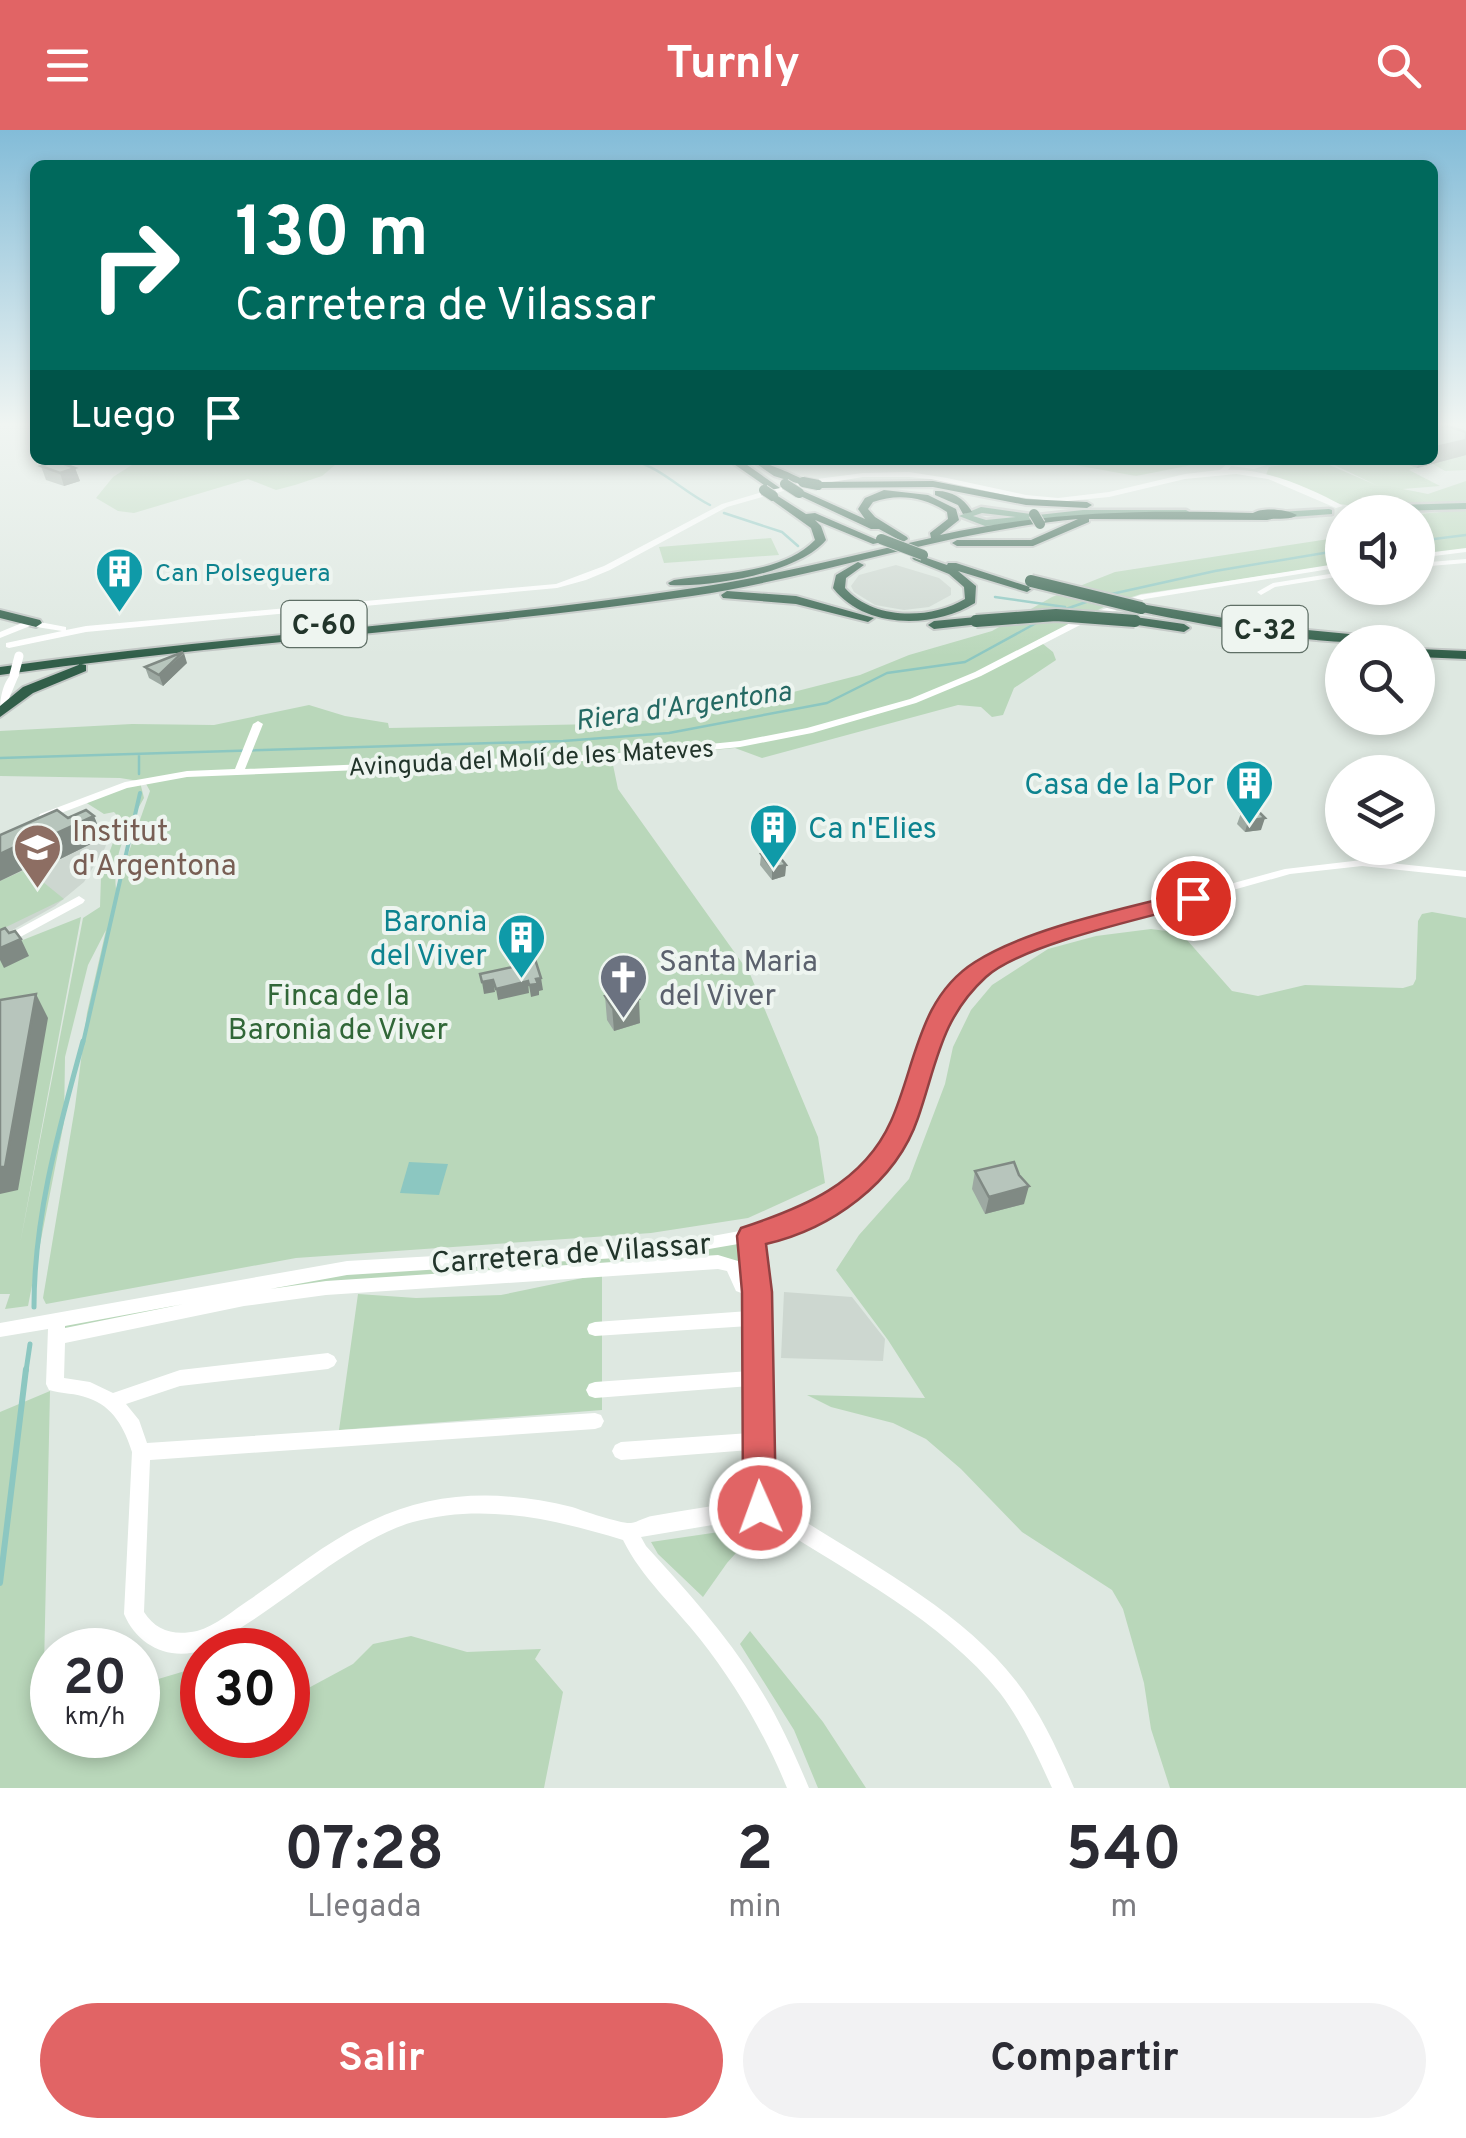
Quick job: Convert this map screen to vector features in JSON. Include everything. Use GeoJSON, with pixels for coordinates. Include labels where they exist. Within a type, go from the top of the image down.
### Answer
{"type":"FeatureCollection","features":[{"type":"Feature","properties":{"kind":"highway"},"geometry":{"type":"LineString","coordinates":[[576,603],[800,558],[815,549],[821,536],[793,500]]}},
{"type":"Feature","properties":{"kind":"highway"},"geometry":{"type":"LineString","coordinates":[[802,500],[879,541],[915,549],[954,540],[1018,538],[1034,532],[1037,518],[990,500]]}},
{"type":"Feature","properties":{"kind":"highway","name":"C-32"},"geometry":{"type":"LineString","coordinates":[[805,500],[915,549],[1138,614],[1325,636]]}},
{"type":"Feature","properties":{"kind":"highway"},"geometry":{"type":"LineString","coordinates":[[869,500],[864,504],[866,515],[915,549],[964,579],[970,586],[970,600],[963,606],[940,614],[909,616],[866,609],[848,600],[839,588],[840,577],[852,568],[932,546],[1032,543],[1051,538],[1078,522],[1102,516],[1228,515]]}},
{"type":"Feature","properties":{"kind":"highway"},"geometry":{"type":"LineString","coordinates":[[915,549],[954,520],[952,511],[937,500]]}},
{"type":"Feature","properties":{"kind":"highway"},"geometry":{"type":"LineString","coordinates":[[955,500],[962,503],[966,515]]}},
{"type":"Feature","properties":{"kind":"highway"},"geometry":{"type":"LineString","coordinates":[[1027,500],[1292,515]]}},
{"type":"Feature","properties":{"kind":"highway","name":"C-60"},"geometry":{"type":"LineString","coordinates":[[3,668],[576,603],[765,576],[915,549],[952,532],[966,515]]}},
{"type":"Feature","properties":{"kind":"highway"},"geometry":{"type":"LineString","coordinates":[[915,549],[1004,526],[1082,515],[1267,517]]}},
{"type":"Feature","properties":{"kind":"highway"},"geometry":{"type":"LineString","coordinates":[[576,603],[740,594],[796,600],[908,625],[1054,615],[1138,614],[1274,642],[1325,646]]}},
{"type":"Feature","properties":{"kind":"highway","name":"C-60"},"geometry":{"type":"LineString","coordinates":[[3,668],[78,653],[242,632],[576,603]]}},
{"type":"Feature","properties":{"kind":"highway"},"geometry":{"type":"LineString","coordinates":[[2,631],[36,623]]}},
{"type":"Feature","properties":{"kind":"highway"},"geometry":{"type":"LineString","coordinates":[[0,710],[61,674],[208,642]]}},
{"type":"Feature","properties":{"kind":"highway"},"geometry":{"type":"LineString","coordinates":[[1435,645],[1466,646]]}},
{"type":"Feature","properties":{"kind":"highway"},"geometry":{"type":"LineString","coordinates":[[1435,654],[1466,655]]}},
{"type":"Feature","properties":{"kind":"main road"},"geometry":{"type":"LineString","coordinates":[[1435,508],[1466,507]]}},
{"type":"Feature","properties":{"kind":"main road"},"geometry":{"type":"LineString","coordinates":[[1435,509],[1466,507]]}},
{"type":"Feature","properties":{"kind":"main road"},"geometry":{"type":"LineString","coordinates":[[966,515],[977,523],[996,517],[1126,511],[1292,515],[1325,510]]}},
{"type":"Feature","properties":{"kind":"main road"},"geometry":{"type":"LineString","coordinates":[[1267,517],[1325,519]]}},
{"type":"Feature","properties":{"kind":"street"},"geometry":{"type":"LineString","coordinates":[[36,623],[51,628],[86,629],[558,586],[609,570],[650,542],[741,500]]}},
{"type":"Feature","properties":{"kind":"street"},"geometry":{"type":"LineString","coordinates":[[1435,554],[1466,550]]}},
{"type":"Feature","properties":{"kind":"street"},"geometry":{"type":"LineString","coordinates":[[1442,553],[1463,563]]}},
{"type":"Feature","properties":{"kind":"street"},"geometry":{"type":"LineString","coordinates":[[1435,564],[1463,563]]}},
{"type":"Feature","properties":{"kind":"street","name":"Avinguda del Molí de les Mateves"},"geometry":{"type":"LineString","coordinates":[[30,822],[149,779],[240,768],[610,757],[740,744],[808,731],[913,701],[978,674],[1081,621],[1143,597],[1325,568]]}},
{"type":"Feature","properties":{"kind":"street"},"geometry":{"type":"LineString","coordinates":[[1260,592],[1273,584],[1325,576]]}},
{"type":"Feature","properties":{"kind":"street"},"geometry":{"type":"LineString","coordinates":[[0,710],[3,668],[51,628]]}},
{"type":"Feature","properties":{"kind":"street"},"geometry":{"type":"LineString","coordinates":[[2,631],[39,640],[86,629]]}},
{"type":"Feature","properties":{"kind":"street"},"geometry":{"type":"LineString","coordinates":[[2,631],[20,654]]}},
{"type":"Feature","properties":{"kind":"street"},"geometry":{"type":"LineString","coordinates":[[240,768],[257,726]]}},
{"type":"Feature","properties":{"kind":"street"},"geometry":{"type":"LineString","coordinates":[[61,808],[77,809],[87,816]]}},
{"type":"Feature","properties":{"kind":"street","name":"Carretera de Vilassar"},"geometry":{"type":"LineString","coordinates":[[0,1330],[57,1329],[347,1268],[680,1248],[780,1230],[820,1212],[854,1188],[882,1160],[904,1123],[932,1034],[947,1002],[966,980],[1000,957],[1041,940],[1290,871],[1362,863],[1466,874]]}},
{"type":"Feature","properties":{"kind":"street"},"geometry":{"type":"LineString","coordinates":[[0,944],[79,900]]}},
{"type":"Feature","properties":{"kind":"street"},"geometry":{"type":"LineString","coordinates":[[751,1236],[757,1292],[760,1508]]}},
{"type":"Feature","properties":{"kind":"street"},"geometry":{"type":"LineString","coordinates":[[757,1292],[742,1286],[732,1266],[718,1262],[326,1288],[57,1329],[55,1384],[90,1390],[112,1401],[133,1426],[141,1452],[134,1614],[142,1630],[155,1640],[174,1644],[202,1640],[236,1622],[378,1527],[415,1513],[468,1504],[521,1504],[629,1533],[646,1526],[760,1508],[777,1515],[944,1628],[996,1671],[1018,1700],[1063,1788]]}},
{"type":"Feature","properties":{"kind":"street"},"geometry":{"type":"LineString","coordinates":[[595,1329],[757,1318]]}},
{"type":"Feature","properties":{"kind":"street"},"geometry":{"type":"LineString","coordinates":[[112,1401],[180,1378],[328,1360]]}},
{"type":"Feature","properties":{"kind":"street"},"geometry":{"type":"LineString","coordinates":[[596,1390],[758,1378]]}},
{"type":"Feature","properties":{"kind":"street"},"geometry":{"type":"LineString","coordinates":[[141,1452],[595,1421]]}},
{"type":"Feature","properties":{"kind":"street"},"geometry":{"type":"LineString","coordinates":[[620,1451],[757,1441]]}},
{"type":"Feature","properties":{"kind":"street"},"geometry":{"type":"LineString","coordinates":[[629,1533],[639,1553],[738,1669],[778,1736],[798,1788]]}},
{"type":"Feature","properties":{"kind":"shaded area"},"geometry":{"type":"Polygon","coordinates":[[[896,565],[939,578],[951,588],[951,595],[929,607],[904,610],[875,605],[854,592],[851,586],[859,575],[896,565]]]}},
{"type":"Feature","properties":{"kind":"shaded area","name":"Institut d'Argentona"},"geometry":{"type":"Polygon","coordinates":[[[109,835],[84,882],[55,906],[0,937],[0,862],[109,835]]]}},
{"type":"Feature","properties":{"kind":"shaded area"},"geometry":{"type":"Polygon","coordinates":[[[784,1292],[852,1297],[885,1339],[883,1361],[781,1358],[784,1292]]]}},
{"type":"Feature","properties":{"kind":"green space"},"geometry":{"type":"Polygon","coordinates":[[[100,500],[176,500],[134,513],[118,511],[100,500]]]}},
{"type":"Feature","properties":{"kind":"green space"},"geometry":{"type":"Polygon","coordinates":[[[1435,500],[1466,500],[1435,505],[1435,500]]]}},
{"type":"Feature","properties":{"kind":"green space"},"geometry":{"type":"Polygon","coordinates":[[[1466,510],[1466,549],[1435,553],[1435,513],[1466,510]]]}},
{"type":"Feature","properties":{"kind":"green space"},"geometry":{"type":"Polygon","coordinates":[[[771,538],[779,555],[664,563],[659,547],[771,538]]]}},
{"type":"Feature","properties":{"kind":"green space","name":"Finca de la Baronia de Viver"},"geometry":{"type":"Polygon","coordinates":[[[1325,540],[1325,567],[1141,594],[1110,604],[1038,640],[1053,652],[1056,660],[1014,688],[1003,715],[992,717],[981,707],[958,705],[762,758],[735,748],[612,760],[618,789],[750,974],[818,1137],[825,1183],[748,1218],[651,1233],[296,1258],[46,1304],[43,1298],[87,1013],[106,930],[88,965],[65,1057],[64,1122],[28,1306],[5,1309],[10,1294],[0,1294],[0,949],[81,917],[20,1244],[83,918],[100,907],[101,876],[121,820],[114,812],[104,814],[82,800],[140,782],[144,798],[119,853],[116,889],[150,791],[145,782],[120,778],[0,776],[0,731],[132,724],[214,725],[309,705],[388,723],[389,728],[600,724],[695,717],[860,675],[909,655],[992,631],[1052,597],[1115,572],[1325,540]]]}},
{"type":"Feature","properties":{"kind":"green space"},"geometry":{"type":"Polygon","coordinates":[[[27,869],[64,899],[0,930],[0,881],[27,869]]]}},
{"type":"Feature","properties":{"kind":"green space"},"geometry":{"type":"Polygon","coordinates":[[[1422,914],[1466,918],[1466,1788],[1170,1788],[1151,1729],[1144,1683],[1123,1609],[1112,1590],[1022,1532],[926,1439],[893,1423],[831,1407],[807,1395],[925,1398],[836,1270],[859,1235],[909,1179],[945,1084],[953,1047],[971,1010],[992,985],[1048,949],[1096,936],[1151,929],[1174,932],[1187,940],[1232,991],[1258,996],[1305,985],[1403,988],[1413,985],[1416,979],[1418,921],[1422,914]]]}},
{"type":"Feature","properties":{"kind":"green space"},"geometry":{"type":"Polygon","coordinates":[[[750,1239],[757,1292],[732,1266],[326,1288],[57,1337],[57,1321],[288,1277],[750,1239]]]}},
{"type":"Feature","properties":{"kind":"green space"},"geometry":{"type":"Polygon","coordinates":[[[602,1274],[602,1410],[339,1430],[358,1294],[416,1298],[501,1295],[602,1274]]]}},
{"type":"Feature","properties":{"kind":"green space"},"geometry":{"type":"Polygon","coordinates":[[[50,1391],[45,1628],[30,1628],[30,1758],[160,1758],[160,1678],[180,1673],[180,1758],[310,1758],[310,1687],[353,1664],[373,1644],[411,1636],[467,1652],[541,1649],[535,1659],[563,1692],[544,1788],[0,1788],[0,1412],[50,1391]]]}},
{"type":"Feature","properties":{"kind":"green space"},"geometry":{"type":"Polygon","coordinates":[[[760,1526],[703,1597],[658,1554],[651,1542],[760,1526]]]}},
{"type":"Feature","properties":{"kind":"green space"},"geometry":{"type":"Polygon","coordinates":[[[750,1631],[823,1722],[866,1788],[818,1788],[794,1730],[740,1644],[750,1631]]]}},
{"type":"Feature","properties":{"kind":"water"},"geometry":{"type":"Polygon","coordinates":[[[409,1162],[448,1164],[439,1195],[400,1193],[409,1162]]]}},
{"type":"Feature","properties":{"kind":"building"},"geometry":{"type":"Polygon","coordinates":[[[183,652],[159,675],[145,667],[183,652]]]}},
{"type":"Feature","properties":{"kind":"building"},"geometry":{"type":"Polygon","coordinates":[[[57,810],[68,818],[86,810],[94,816],[0,854],[0,835],[57,810]]]}},
{"type":"Feature","properties":{"kind":"building"},"geometry":{"type":"Polygon","coordinates":[[[1257,810],[1265,818],[1248,821],[1241,813],[1257,810]]]}},
{"type":"Feature","properties":{"kind":"building"},"geometry":{"type":"Polygon","coordinates":[[[774,850],[786,865],[772,868],[761,854],[774,850]]]}},
{"type":"Feature","properties":{"kind":"building"},"geometry":{"type":"Polygon","coordinates":[[[5,928],[9,933],[15,931],[21,939],[0,948],[0,930],[5,928]]]}},
{"type":"Feature","properties":{"kind":"building"},"geometry":{"type":"Polygon","coordinates":[[[534,956],[541,978],[536,979],[538,984],[529,985],[528,981],[496,989],[493,980],[482,982],[480,974],[526,964],[524,959],[534,956]]]}},
{"type":"Feature","properties":{"kind":"building"},"geometry":{"type":"Polygon","coordinates":[[[634,988],[639,999],[612,1007],[605,996],[634,988]]]}},
{"type":"Feature","properties":{"kind":"building"},"geometry":{"type":"Polygon","coordinates":[[[36,994],[5,1167],[0,1167],[0,1000],[36,994]]]}},
{"type":"Feature","properties":{"kind":"building"},"geometry":{"type":"Polygon","coordinates":[[[1014,1162],[1029,1186],[989,1197],[975,1171],[1014,1162]]]}},
{"type":"Feature","properties":{"kind":"waterway"},"geometry":{"type":"LineString","coordinates":[[703,500],[710,505]]}},
{"type":"Feature","properties":{"kind":"waterway"},"geometry":{"type":"LineString","coordinates":[[724,513],[782,532],[798,546]]}},
{"type":"Feature","properties":{"kind":"waterway","name":"Riera d'Argentona"},"geometry":{"type":"LineString","coordinates":[[1435,539],[1466,535]]}},
{"type":"Feature","properties":{"kind":"waterway","name":"Riera d'Argentona"},"geometry":{"type":"LineString","coordinates":[[1107,595],[1215,571],[1325,553]]}},
{"type":"Feature","properties":{"kind":"waterway"},"geometry":{"type":"LineString","coordinates":[[995,597],[1065,607]]}},
{"type":"Feature","properties":{"kind":"waterway","name":"Riera d'Argentona"},"geometry":{"type":"LineString","coordinates":[[1060,611],[1089,601]]}},
{"type":"Feature","properties":{"kind":"waterway","name":"Riera d'Argentona"},"geometry":{"type":"LineString","coordinates":[[0,758],[563,741],[669,733],[827,703],[887,673],[965,662],[1038,622]]}},
{"type":"Feature","properties":{"kind":"waterway"},"geometry":{"type":"LineString","coordinates":[[139,755],[139,774]]}},
{"type":"Feature","properties":{"kind":"waterway"},"geometry":{"type":"LineString","coordinates":[[83,1043],[140,793]]}},
{"type":"Feature","properties":{"kind":"waterway"},"geometry":{"type":"LineString","coordinates":[[34,1307],[43,1206],[83,1041]]}},
{"type":"Feature","properties":{"kind":"waterway"},"geometry":{"type":"LineString","coordinates":[[26,1371],[30,1344]]}},
{"type":"Feature","properties":{"kind":"waterway"},"geometry":{"type":"LineString","coordinates":[[0,1583],[26,1369]]}},
{"type":"Feature","properties":{"kind":"place","name":"Can Polseguera"},"geometry":{"type":"Point","coordinates":[120,614]}},
{"type":"Feature","properties":{"kind":"place","name":"Casa de la Por"},"geometry":{"type":"Point","coordinates":[1249,826]}},
{"type":"Feature","properties":{"kind":"place","name":"Ca n'Elies"},"geometry":{"type":"Point","coordinates":[773,870]}},
{"type":"Feature","properties":{"kind":"place","name":"Institut d'Argentona"},"geometry":{"type":"Point","coordinates":[37,890]}},
{"type":"Feature","properties":{"kind":"place","name":"Baronia del Viver"},"geometry":{"type":"Point","coordinates":[522,980]}},
{"type":"Feature","properties":{"kind":"place","name":"Santa Maria del Viver"},"geometry":{"type":"Point","coordinates":[624,1020]}},
{"type":"Feature","properties":{"kind":"route"},"geometry":{"type":"LineString","coordinates":[[760,1508],[757,1292],[751,1236],[780,1230],[820,1212],[854,1188],[882,1160],[904,1123],[932,1034],[947,1002],[966,980],[1000,957],[1041,940],[1193,898]]}}]}
